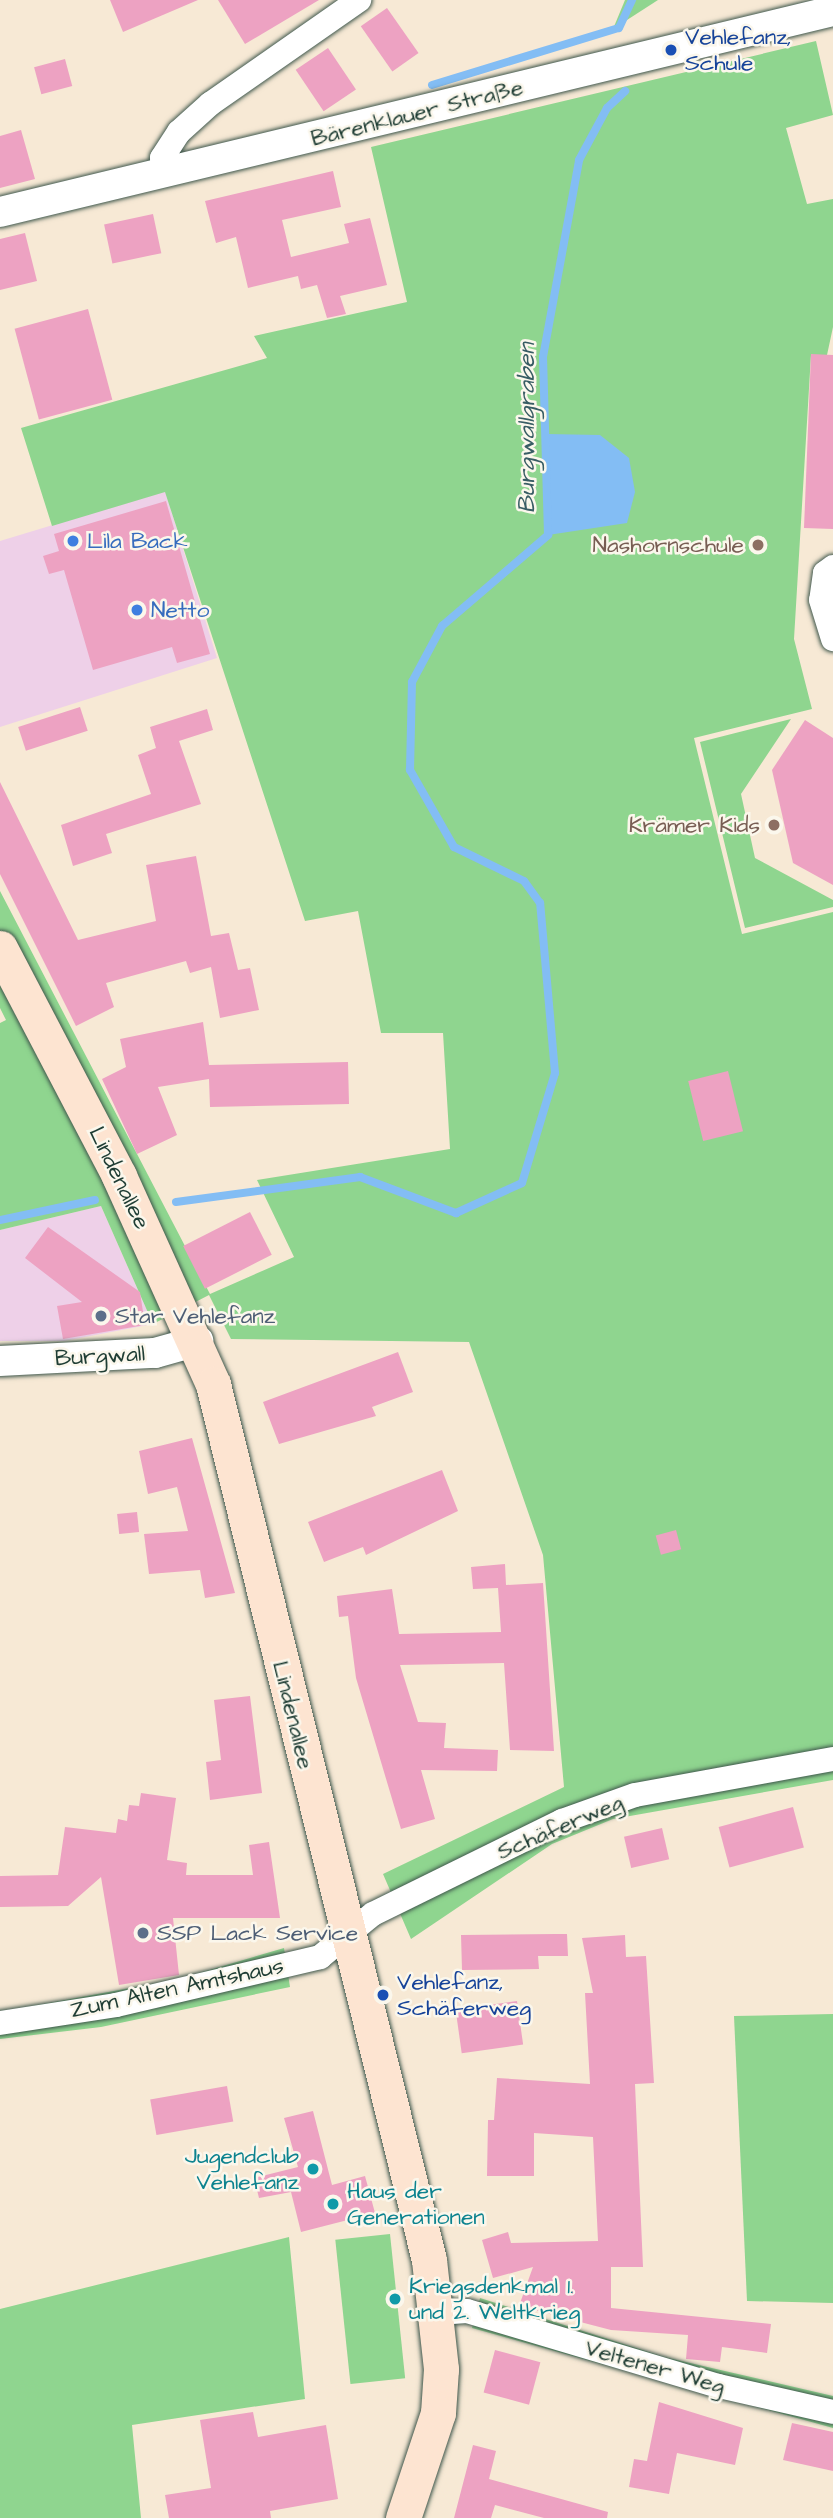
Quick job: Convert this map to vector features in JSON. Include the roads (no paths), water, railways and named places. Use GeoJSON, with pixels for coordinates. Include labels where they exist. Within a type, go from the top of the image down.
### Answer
{"type":"FeatureCollection","features":[{"type":"Feature","properties":{"kind":"main road","name":"Lindenallee"},"geometry":{"type":"LineString","coordinates":[[0,948],[198,1341],[438,2313],[438,2413],[403,2518]]}},
{"type":"Feature","properties":{"kind":"street"},"geometry":{"type":"LineString","coordinates":[[163,172],[162,158],[179,132],[210,104],[359,0]]}},
{"type":"Feature","properties":{"kind":"street","name":"Bärenklauer Straße"},"geometry":{"type":"LineString","coordinates":[[0,212],[833,11]]}},
{"type":"Feature","properties":{"kind":"street"},"geometry":{"type":"LineString","coordinates":[[833,567],[825,573],[821,600],[833,639]]}},
{"type":"Feature","properties":{"kind":"street","name":"Burgwall"},"geometry":{"type":"LineString","coordinates":[[0,1361],[155,1353],[198,1341]]}},
{"type":"Feature","properties":{"kind":"street","name":"Schäferweg"},"geometry":{"type":"LineString","coordinates":[[346,1936],[373,1914],[562,1821],[635,1796],[833,1759]]}},
{"type":"Feature","properties":{"kind":"street","name":"Zum Alten Amtshaus"},"geometry":{"type":"LineString","coordinates":[[0,2023],[116,2005],[320,1957],[346,1936]]}},
{"type":"Feature","properties":{"kind":"street","name":"Veltener Weg"},"geometry":{"type":"LineString","coordinates":[[438,2313],[467,2311],[719,2386],[833,2412]]}},
{"type":"Feature","properties":{"kind":"water"},"geometry":{"type":"Polygon","coordinates":[[[546,434],[600,435],[629,458],[635,492],[627,523],[548,535],[546,434]]]}},
{"type":"Feature","properties":{"kind":"waterway","name":"Burgwallgraben"},"geometry":{"type":"LineString","coordinates":[[432,85],[619,28],[632,0]]}},
{"type":"Feature","properties":{"kind":"waterway","name":"Burgwallgraben"},"geometry":{"type":"LineString","coordinates":[[176,1202],[360,1177],[456,1213],[522,1183],[555,1073],[540,903],[524,881],[454,847],[410,770],[412,682],[442,626],[548,535],[543,357],[579,160],[607,108],[625,91]]}},
{"type":"Feature","properties":{"kind":"waterway","name":"Burgwallgraben"},"geometry":{"type":"LineString","coordinates":[[0,1220],[95,1200]]}},
{"type":"Feature","properties":{"kind":"place","name":"Vehlefanz, Schule"},"geometry":{"type":"Point","coordinates":[671,50]}},
{"type":"Feature","properties":{"kind":"place","name":"Lila Back"},"geometry":{"type":"Point","coordinates":[73,541]}},
{"type":"Feature","properties":{"kind":"place","name":"Nashornschule"},"geometry":{"type":"Point","coordinates":[758,545]}},
{"type":"Feature","properties":{"kind":"place","name":"Netto"},"geometry":{"type":"Point","coordinates":[137,610]}},
{"type":"Feature","properties":{"kind":"place","name":"Krämer Kids"},"geometry":{"type":"Point","coordinates":[774,825]}},
{"type":"Feature","properties":{"kind":"place","name":"Star Vehlefanz"},"geometry":{"type":"Point","coordinates":[101,1316]}},
{"type":"Feature","properties":{"kind":"place","name":"SSP Lack Service"},"geometry":{"type":"Point","coordinates":[143,1933]}},
{"type":"Feature","properties":{"kind":"place","name":"Vehlefanz, Schäferweg"},"geometry":{"type":"Point","coordinates":[383,1995]}},
{"type":"Feature","properties":{"kind":"place","name":"Jugendclub Vehlefanz"},"geometry":{"type":"Point","coordinates":[313,2169]}},
{"type":"Feature","properties":{"kind":"place","name":"Haus der Generationen"},"geometry":{"type":"Point","coordinates":[333,2204]}},
{"type":"Feature","properties":{"kind":"place","name":"Kriegsdenkmal 1. und 2. Weltkrieg"},"geometry":{"type":"Point","coordinates":[395,2299]}}]}
